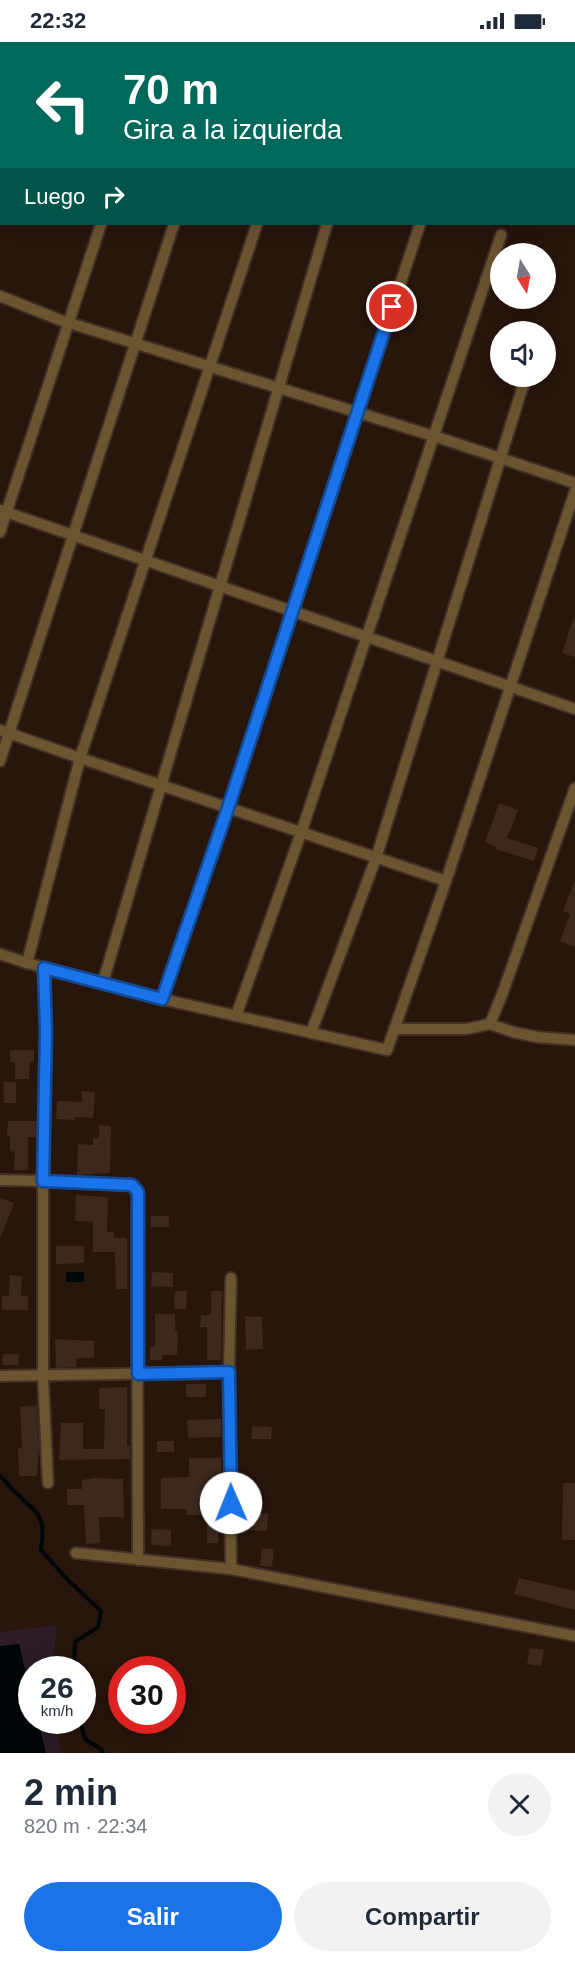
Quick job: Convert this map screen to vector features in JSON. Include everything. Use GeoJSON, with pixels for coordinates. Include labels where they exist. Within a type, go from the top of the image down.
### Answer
{"type":"FeatureCollection","features":[{"type":"Feature","properties":{"kind":"street"},"geometry":{"type":"LineString","coordinates":[[0,532],[3,511],[101,225]]}},
{"type":"Feature","properties":{"kind":"street"},"geometry":{"type":"LineString","coordinates":[[0,761],[4,731],[73,536],[174,225]]}},
{"type":"Feature","properties":{"kind":"street"},"geometry":{"type":"LineString","coordinates":[[27,963],[80,758],[257,225]]}},
{"type":"Feature","properties":{"kind":"street"},"geometry":{"type":"LineString","coordinates":[[103,982],[327,225]]}},
{"type":"Feature","properties":{"kind":"street"},"geometry":{"type":"LineString","coordinates":[[162,999],[228,808],[420,225]]}},
{"type":"Feature","properties":{"kind":"street"},"geometry":{"type":"LineString","coordinates":[[236,1016],[301,833],[501,235]]}},
{"type":"Feature","properties":{"kind":"street"},"geometry":{"type":"LineString","coordinates":[[0,296],[69,322],[434,436],[575,483]]}},
{"type":"Feature","properties":{"kind":"street"},"geometry":{"type":"LineString","coordinates":[[311,1033],[376,858],[523,387]]}},
{"type":"Feature","properties":{"kind":"street"},"geometry":{"type":"LineString","coordinates":[[0,954],[162,999],[387,1050],[446,881],[575,491]]}},
{"type":"Feature","properties":{"kind":"street"},"geometry":{"type":"LineString","coordinates":[[3,511],[575,708]]}},
{"type":"Feature","properties":{"kind":"street"},"geometry":{"type":"LineString","coordinates":[[4,731],[446,881]]}},
{"type":"Feature","properties":{"kind":"street"},"geometry":{"type":"LineString","coordinates":[[490,1024],[575,788]]}},
{"type":"Feature","properties":{"kind":"street"},"geometry":{"type":"LineString","coordinates":[[44,968],[46,1032],[43,1377],[48,1483]]}},
{"type":"Feature","properties":{"kind":"street"},"geometry":{"type":"LineString","coordinates":[[394,1029],[466,1029],[490,1024],[537,1037],[575,1040]]}},
{"type":"Feature","properties":{"kind":"street"},"geometry":{"type":"LineString","coordinates":[[0,1180],[132,1185],[138,1192],[138,1560]]}},
{"type":"Feature","properties":{"kind":"street"},"geometry":{"type":"LineString","coordinates":[[231,1278],[229,1372],[231,1569]]}},
{"type":"Feature","properties":{"kind":"street"},"geometry":{"type":"LineString","coordinates":[[0,1377],[229,1372]]}},
{"type":"Feature","properties":{"kind":"street"},"geometry":{"type":"LineString","coordinates":[[76,1553],[231,1569],[575,1636]]}},
{"type":"Feature","properties":{"kind":"shaded area"},"geometry":{"type":"Polygon","coordinates":[[[66,1272],[84,1272],[84,1282],[66,1282],[66,1272]]]}},
{"type":"Feature","properties":{"kind":"shaded area"},"geometry":{"type":"Polygon","coordinates":[[[57,1625],[53,1656],[18,1656],[18,1734],[58,1734],[61,1753],[0,1753],[0,1632],[57,1625]]]}},
{"type":"Feature","properties":{"kind":"shaded area"},"geometry":{"type":"Polygon","coordinates":[[[19,1644],[22,1656],[18,1656],[18,1734],[41,1734],[46,1753],[0,1753],[0,1646],[19,1644]]]}},
{"type":"Feature","properties":{"kind":"building"},"geometry":{"type":"Polygon","coordinates":[[[573,619],[575,620],[575,657],[562,653],[573,619]]]}},
{"type":"Feature","properties":{"kind":"building"},"geometry":{"type":"Polygon","coordinates":[[[499,803],[518,810],[507,838],[538,848],[534,861],[495,849],[496,847],[485,842],[499,803]]]}},
{"type":"Feature","properties":{"kind":"building"},"geometry":{"type":"Polygon","coordinates":[[[574,882],[575,947],[560,941],[570,914],[563,911],[574,882]]]}},
{"type":"Feature","properties":{"kind":"building"},"geometry":{"type":"Polygon","coordinates":[[[10,1050],[34,1050],[34,1061],[30,1062],[29,1079],[15,1079],[15,1062],[10,1062],[10,1050]]]}},
{"type":"Feature","properties":{"kind":"building"},"geometry":{"type":"Polygon","coordinates":[[[3,1082],[16,1082],[16,1103],[4,1103],[3,1082]]]}},
{"type":"Feature","properties":{"kind":"building"},"geometry":{"type":"Polygon","coordinates":[[[82,1091],[95,1092],[93,1118],[56,1119],[57,1101],[82,1102],[82,1091]]]}},
{"type":"Feature","properties":{"kind":"building"},"geometry":{"type":"Polygon","coordinates":[[[8,1121],[37,1121],[36,1137],[28,1137],[28,1170],[14,1170],[15,1152],[10,1151],[10,1137],[7,1136],[8,1121]]]}},
{"type":"Feature","properties":{"kind":"building"},"geometry":{"type":"Polygon","coordinates":[[[99,1125],[111,1126],[110,1173],[77,1175],[78,1144],[93,1145],[93,1138],[99,1138],[99,1125]]]}},
{"type":"Feature","properties":{"kind":"building"},"geometry":{"type":"Polygon","coordinates":[[[76,1195],[108,1197],[107,1232],[114,1232],[114,1238],[127,1238],[127,1289],[116,1289],[115,1252],[93,1252],[93,1222],[75,1221],[76,1195]]]}},
{"type":"Feature","properties":{"kind":"building"},"geometry":{"type":"Polygon","coordinates":[[[0,1198],[14,1203],[1,1237],[0,1237],[0,1198]]]}},
{"type":"Feature","properties":{"kind":"building"},"geometry":{"type":"Polygon","coordinates":[[[151,1216],[169,1216],[169,1227],[151,1227],[151,1216]]]}},
{"type":"Feature","properties":{"kind":"building"},"geometry":{"type":"Polygon","coordinates":[[[56,1246],[84,1246],[84,1263],[56,1264],[56,1246]]]}},
{"type":"Feature","properties":{"kind":"building"},"geometry":{"type":"Polygon","coordinates":[[[152,1272],[173,1273],[173,1287],[151,1286],[152,1272]]]}},
{"type":"Feature","properties":{"kind":"building"},"geometry":{"type":"Polygon","coordinates":[[[10,1275],[22,1276],[21,1296],[28,1296],[28,1310],[2,1310],[2,1296],[9,1296],[10,1275]]]}},
{"type":"Feature","properties":{"kind":"building"},"geometry":{"type":"Polygon","coordinates":[[[175,1291],[187,1291],[186,1309],[174,1309],[175,1291]]]}},
{"type":"Feature","properties":{"kind":"building"},"geometry":{"type":"Polygon","coordinates":[[[211,1291],[222,1291],[221,1360],[207,1360],[207,1327],[200,1327],[201,1315],[211,1315],[211,1291]]]}},
{"type":"Feature","properties":{"kind":"building"},"geometry":{"type":"Polygon","coordinates":[[[155,1314],[175,1314],[175,1331],[178,1331],[177,1355],[162,1355],[162,1360],[150,1360],[150,1347],[155,1347],[155,1314]]]}},
{"type":"Feature","properties":{"kind":"building"},"geometry":{"type":"Polygon","coordinates":[[[245,1316],[262,1317],[263,1349],[246,1350],[245,1316]]]}},
{"type":"Feature","properties":{"kind":"building"},"geometry":{"type":"Polygon","coordinates":[[[55,1339],[94,1341],[94,1358],[76,1358],[77,1367],[56,1368],[55,1339]]]}},
{"type":"Feature","properties":{"kind":"building"},"geometry":{"type":"Polygon","coordinates":[[[3,1354],[19,1354],[18,1365],[2,1365],[3,1354]]]}},
{"type":"Feature","properties":{"kind":"building"},"geometry":{"type":"Polygon","coordinates":[[[186,1384],[206,1384],[206,1397],[186,1397],[186,1384]]]}},
{"type":"Feature","properties":{"kind":"building"},"geometry":{"type":"Polygon","coordinates":[[[127,1387],[127,1446],[130,1446],[130,1459],[59,1460],[61,1423],[83,1423],[83,1449],[104,1449],[105,1409],[99,1409],[99,1388],[127,1387]]]}},
{"type":"Feature","properties":{"kind":"building"},"geometry":{"type":"Polygon","coordinates":[[[37,1405],[39,1447],[37,1476],[19,1476],[18,1448],[22,1448],[20,1407],[37,1405]]]}},
{"type":"Feature","properties":{"kind":"building"},"geometry":{"type":"Polygon","coordinates":[[[221,1419],[221,1437],[188,1438],[187,1420],[221,1419]]]}},
{"type":"Feature","properties":{"kind":"building"},"geometry":{"type":"Polygon","coordinates":[[[252,1426],[272,1427],[271,1439],[251,1439],[252,1426]]]}},
{"type":"Feature","properties":{"kind":"building"},"geometry":{"type":"Polygon","coordinates":[[[157,1441],[174,1441],[174,1452],[157,1452],[157,1441]]]}},
{"type":"Feature","properties":{"kind":"building"},"geometry":{"type":"Polygon","coordinates":[[[189,1458],[221,1458],[223,1515],[218,1515],[218,1543],[207,1543],[207,1515],[187,1515],[187,1509],[161,1509],[161,1478],[189,1477],[189,1458]]]}},
{"type":"Feature","properties":{"kind":"building"},"geometry":{"type":"Polygon","coordinates":[[[123,1479],[124,1517],[99,1517],[100,1543],[86,1544],[84,1505],[67,1505],[67,1489],[82,1489],[82,1480],[123,1479]]]}},
{"type":"Feature","properties":{"kind":"building"},"geometry":{"type":"Polygon","coordinates":[[[563,1483],[575,1483],[575,1540],[562,1540],[563,1483]]]}},
{"type":"Feature","properties":{"kind":"building"},"geometry":{"type":"Polygon","coordinates":[[[256,1513],[268,1514],[267,1531],[242,1530],[242,1515],[256,1515],[256,1513]]]}},
{"type":"Feature","properties":{"kind":"building"},"geometry":{"type":"Polygon","coordinates":[[[152,1529],[171,1530],[171,1546],[151,1545],[152,1529]]]}},
{"type":"Feature","properties":{"kind":"building"},"geometry":{"type":"Polygon","coordinates":[[[262,1548],[274,1549],[272,1567],[260,1566],[262,1548]]]}},
{"type":"Feature","properties":{"kind":"building"},"geometry":{"type":"Polygon","coordinates":[[[519,1578],[575,1591],[575,1610],[514,1594],[519,1578]]]}},
{"type":"Feature","properties":{"kind":"building"},"geometry":{"type":"Polygon","coordinates":[[[530,1648],[544,1650],[541,1666],[527,1664],[530,1648]]]}},
{"type":"Feature","properties":{"kind":"waterway"},"geometry":{"type":"LineString","coordinates":[[0,1476],[39,1517],[43,1530],[41,1550],[66,1578],[101,1611],[98,1627],[75,1642],[74,1656]]}},
{"type":"Feature","properties":{"kind":"waterway"},"geometry":{"type":"LineString","coordinates":[[84,1734],[85,1739],[101,1749],[103,1753]]}},
{"type":"Feature","properties":{"kind":"route"},"geometry":{"type":"LineString","coordinates":[[231,1503],[229,1372],[138,1374],[138,1192],[132,1185],[43,1181],[46,1032],[44,968],[162,999],[228,808],[392,307]]}}]}
